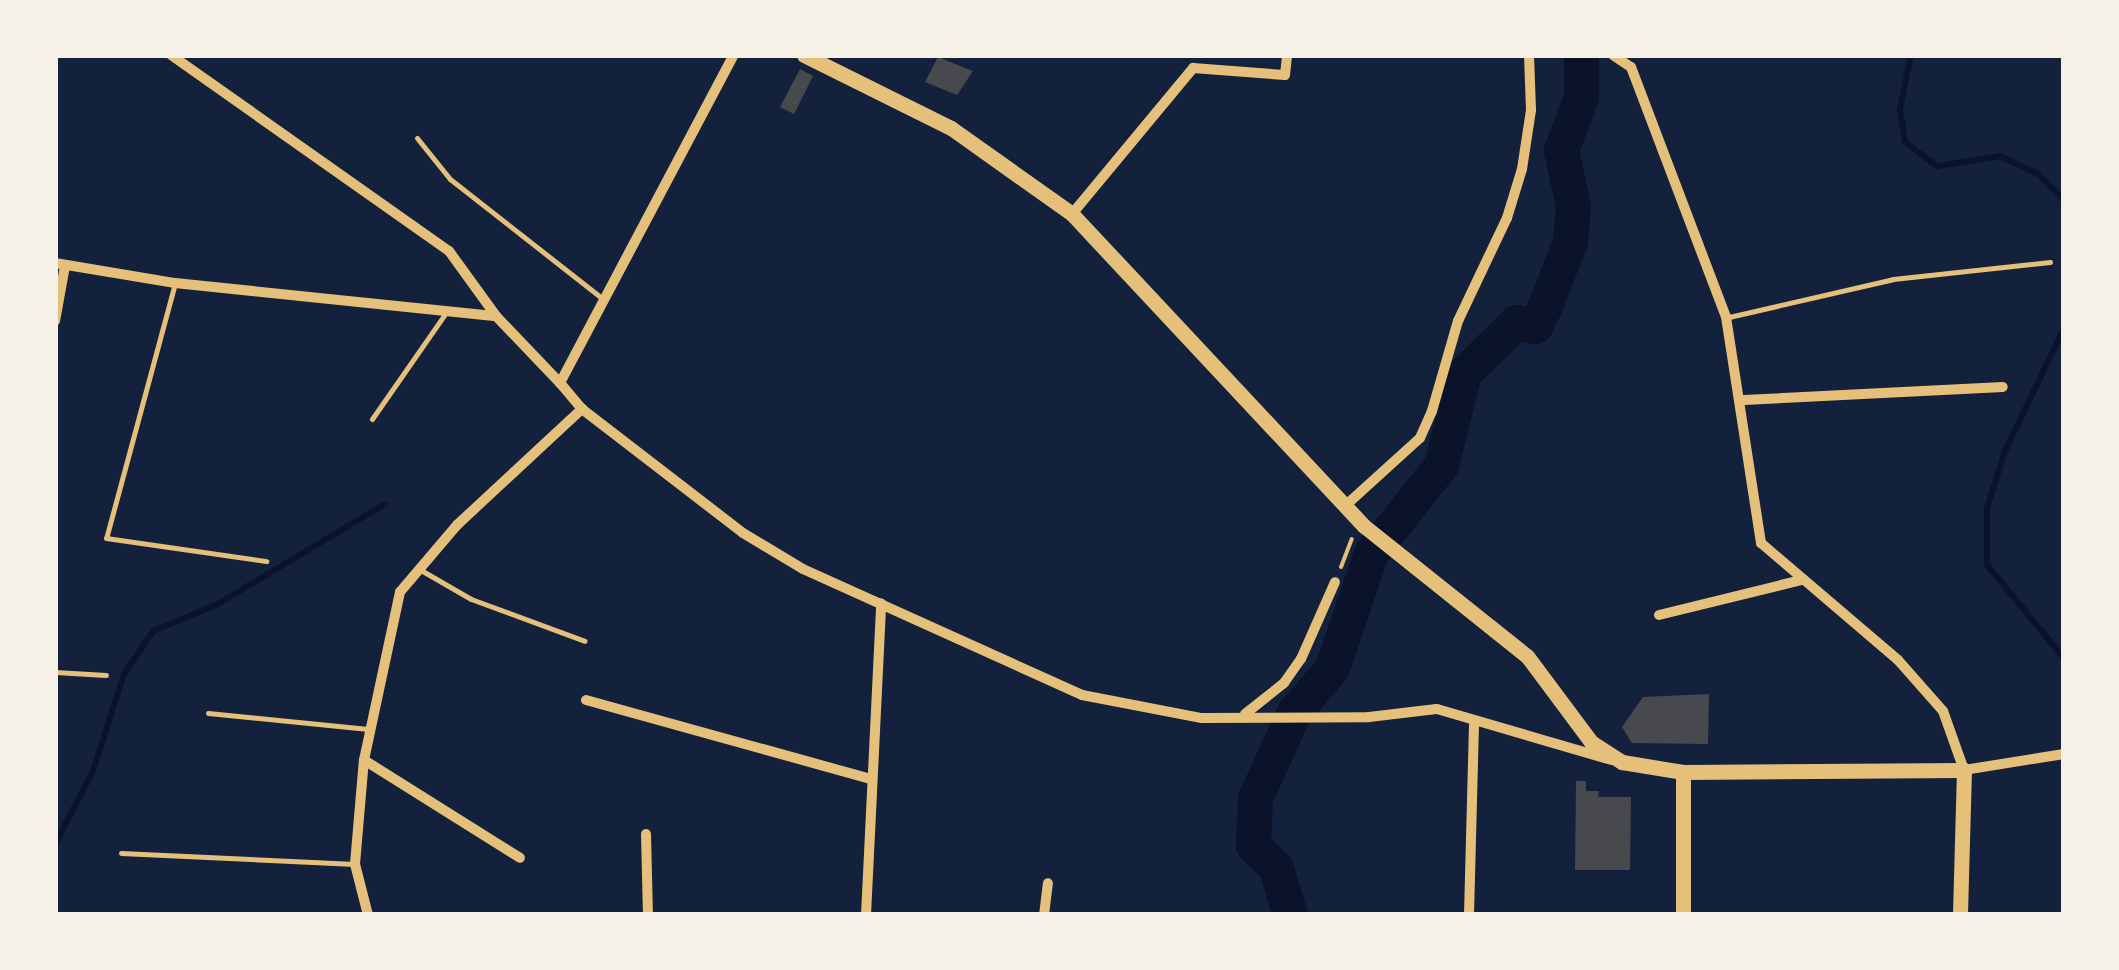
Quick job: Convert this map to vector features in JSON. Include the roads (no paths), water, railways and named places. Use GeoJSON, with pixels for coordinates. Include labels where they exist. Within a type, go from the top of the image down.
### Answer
{"type":"FeatureCollection","features":[{"type":"Feature","properties":{"kind":"main road"},"geometry":{"type":"LineString","coordinates":[[804,55],[821,60],[951,128],[1072,214],[1364,526],[1526,656],[1591,742],[1622,762],[1683,772],[1964,770],[1960,915]]}},
{"type":"Feature","properties":{"kind":"main road"},"geometry":{"type":"LineString","coordinates":[[1683,772],[1683,915]]}},
{"type":"Feature","properties":{"kind":"street"},"geometry":{"type":"LineString","coordinates":[[171,55],[449,252],[496,316],[582,409],[743,533],[803,569],[1082,695],[1202,718],[1306,718],[1414,708],[1622,762]]}},
{"type":"Feature","properties":{"kind":"street"},"geometry":{"type":"LineString","coordinates":[[560,383],[734,55]]}},
{"type":"Feature","properties":{"kind":"street"},"geometry":{"type":"LineString","coordinates":[[1072,214],[1193,68],[1285,74],[1288,55]]}},
{"type":"Feature","properties":{"kind":"street"},"geometry":{"type":"LineString","coordinates":[[1345,506],[1420,438],[1432,411],[1458,320],[1508,218],[1522,169],[1531,110],[1529,55]]}},
{"type":"Feature","properties":{"kind":"street"},"geometry":{"type":"LineString","coordinates":[[1613,55],[1631,61],[1726,317],[1744,400],[1758,533],[1801,580],[1898,660],[1943,710],[1964,770],[2064,754]]}},
{"type":"Feature","properties":{"kind":"street"},"geometry":{"type":"LineString","coordinates":[[55,322],[60,265],[175,283],[496,316]]}},
{"type":"Feature","properties":{"kind":"street"},"geometry":{"type":"LineString","coordinates":[[1744,400],[2003,386]]}},
{"type":"Feature","properties":{"kind":"street"},"geometry":{"type":"LineString","coordinates":[[368,915],[354,864],[364,760],[400,592],[416,567],[582,409]]}},
{"type":"Feature","properties":{"kind":"street"},"geometry":{"type":"LineString","coordinates":[[1659,615],[1801,580]]}},
{"type":"Feature","properties":{"kind":"street"},"geometry":{"type":"LineString","coordinates":[[1244,715],[1284,683],[1301,659],[1335,582]]}},
{"type":"Feature","properties":{"kind":"street"},"geometry":{"type":"LineString","coordinates":[[866,915],[881,603]]}},
{"type":"Feature","properties":{"kind":"street"},"geometry":{"type":"LineString","coordinates":[[586,700],[871,779]]}},
{"type":"Feature","properties":{"kind":"street"},"geometry":{"type":"LineString","coordinates":[[1469,915],[1474,722]]}},
{"type":"Feature","properties":{"kind":"street"},"geometry":{"type":"LineString","coordinates":[[364,760],[520,858]]}},
{"type":"Feature","properties":{"kind":"street"},"geometry":{"type":"LineString","coordinates":[[646,834],[648,915]]}},
{"type":"Feature","properties":{"kind":"street"},"geometry":{"type":"LineString","coordinates":[[1044,915],[1048,883]]}},
{"type":"Feature","properties":{"kind":"lane"},"geometry":{"type":"LineString","coordinates":[[418,138],[450,179],[606,301]]}},
{"type":"Feature","properties":{"kind":"lane"},"geometry":{"type":"LineString","coordinates":[[1726,317],[1893,279],[2050,262]]}},
{"type":"Feature","properties":{"kind":"lane"},"geometry":{"type":"LineString","coordinates":[[175,283],[106,538],[266,561]]}},
{"type":"Feature","properties":{"kind":"lane"},"geometry":{"type":"LineString","coordinates":[[372,419],[447,312]]}},
{"type":"Feature","properties":{"kind":"lane"},"geometry":{"type":"LineString","coordinates":[[416,567],[471,599],[586,640]]}},
{"type":"Feature","properties":{"kind":"lane"},"geometry":{"type":"LineString","coordinates":[[55,672],[106,675]]}},
{"type":"Feature","properties":{"kind":"lane"},"geometry":{"type":"LineString","coordinates":[[208,713],[371,729]]}},
{"type":"Feature","properties":{"kind":"lane"},"geometry":{"type":"LineString","coordinates":[[121,853],[354,864]]}},
{"type":"Feature","properties":{"kind":"waterway"},"geometry":{"type":"LineString","coordinates":[[1290,915],[1276,868],[1253,845],[1255,798],[1294,712],[1332,668],[1371,553],[1441,465],[1464,373],[1516,322],[1535,326],[1546,303],[1570,241],[1573,206],[1561,150],[1581,97],[1581,55]]}},
{"type":"Feature","properties":{"kind":"waterway"},"geometry":{"type":"LineString","coordinates":[[1911,55],[1900,109],[1905,142],[1937,166],[2000,156],[2038,174],[2064,200]]}},
{"type":"Feature","properties":{"kind":"waterway"},"geometry":{"type":"LineString","coordinates":[[2064,328],[2005,451],[1987,508],[1987,565],[2064,658]]}},
{"type":"Feature","properties":{"kind":"waterway"},"geometry":{"type":"LineString","coordinates":[[55,844],[93,771],[124,674],[153,631],[216,605],[385,504]]}}]}
